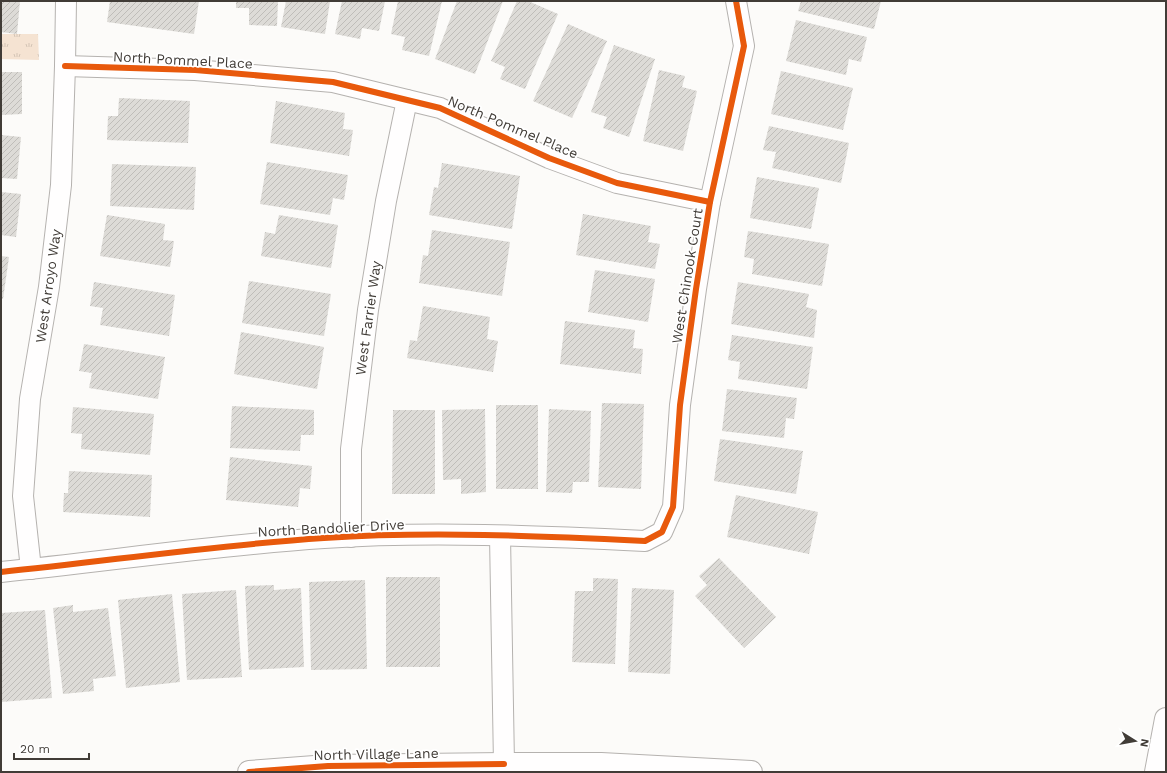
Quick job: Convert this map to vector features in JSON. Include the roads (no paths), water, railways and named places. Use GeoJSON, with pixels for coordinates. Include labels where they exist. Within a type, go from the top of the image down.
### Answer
{"type":"FeatureCollection","features":[{"type":"Feature","properties":{"kind":"street","name":"West Arroyo Way"},"geometry":{"type":"LineString","coordinates":[[31,569],[23,496],[30,400],[49,287],[61,185],[66,1]]}},
{"type":"Feature","properties":{"kind":"street","name":"West Chinook Court"},"geometry":{"type":"LineString","coordinates":[[662,532],[673,507],[680,405],[710,202],[744,46],[736,1]]}},
{"type":"Feature","properties":{"kind":"street","name":"North Pommel Place"},"geometry":{"type":"LineString","coordinates":[[65,66],[195,70],[333,82],[440,108],[550,158],[617,183],[710,202]]}},
{"type":"Feature","properties":{"kind":"street","name":"West Farrier Way"},"geometry":{"type":"LineString","coordinates":[[351,537],[351,449],[367,317],[386,201],[407,100]]}},
{"type":"Feature","properties":{"kind":"street","name":"North Bandolier Drive"},"geometry":{"type":"LineString","coordinates":[[1,572],[202,549],[324,538],[444,534],[644,540],[662,532]]}},
{"type":"Feature","properties":{"kind":"street"},"geometry":{"type":"LineString","coordinates":[[500,536],[504,764]]}},
{"type":"Feature","properties":{"kind":"street"},"geometry":{"type":"LineString","coordinates":[[1156,772],[1166,719]]}},
{"type":"Feature","properties":{"kind":"street","name":"North Village Lane"},"geometry":{"type":"LineString","coordinates":[[249,772],[328,766],[504,764],[601,764],[751,772]]}}]}
